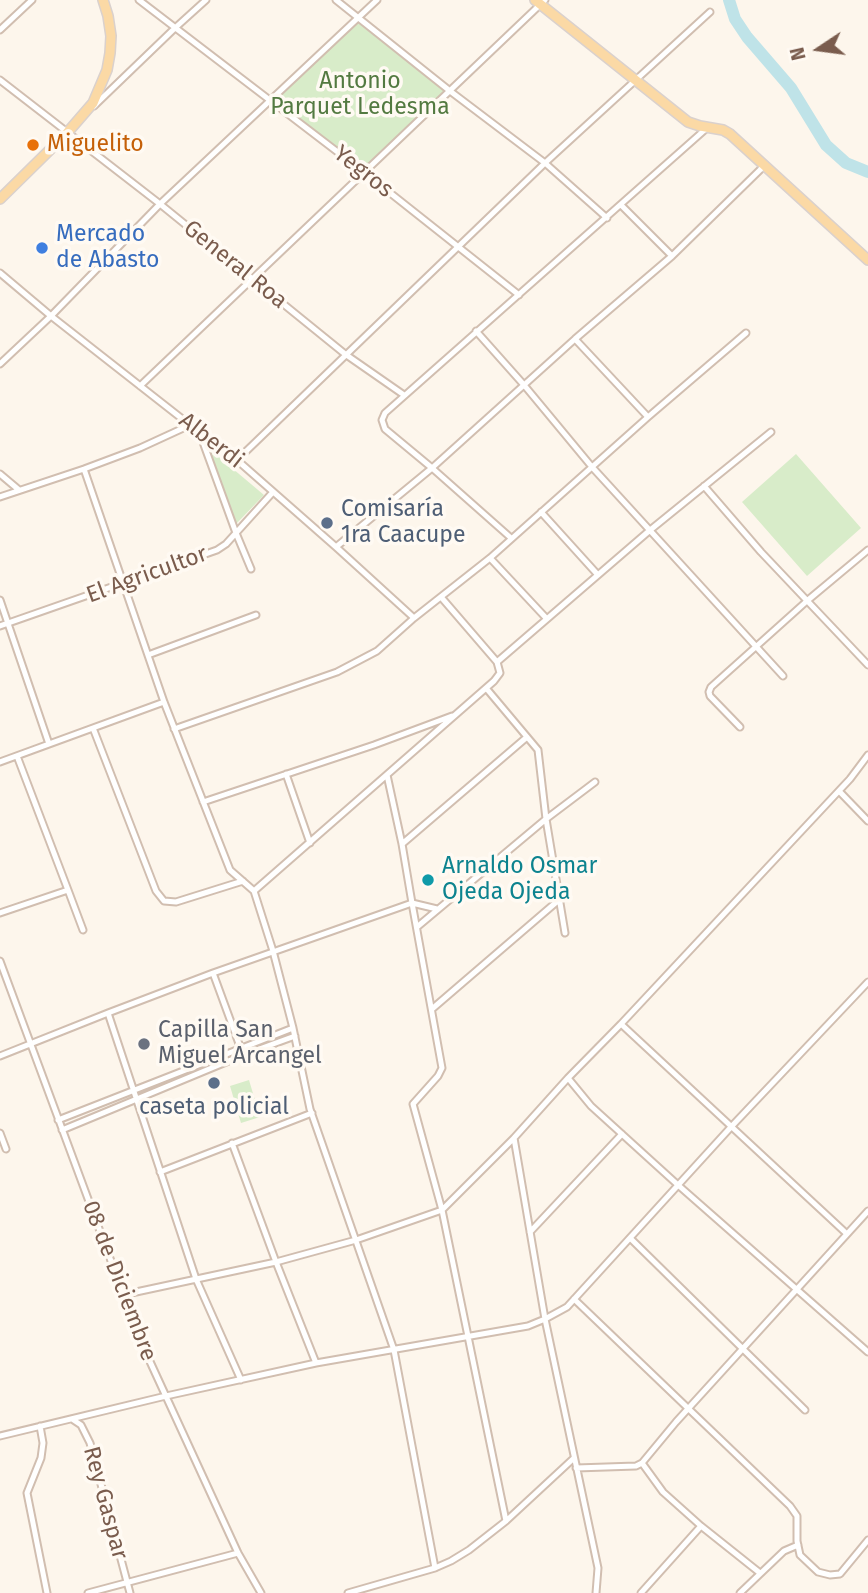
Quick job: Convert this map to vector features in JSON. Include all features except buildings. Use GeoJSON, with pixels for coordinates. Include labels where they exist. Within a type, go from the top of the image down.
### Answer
{"type":"FeatureCollection","features":[{"type":"Feature","properties":{"kind":"main road"},"geometry":{"type":"LineString","coordinates":[[0,199],[67,133],[93,103],[107,70],[110,52],[111,36],[103,0]]}},
{"type":"Feature","properties":{"kind":"main road"},"geometry":{"type":"LineString","coordinates":[[540,1],[688,122],[730,134],[868,260]]}},
{"type":"Feature","properties":{"kind":"street"},"geometry":{"type":"LineString","coordinates":[[0,30],[32,0]]}},
{"type":"Feature","properties":{"kind":"street","name":"Yegros"},"geometry":{"type":"LineString","coordinates":[[139,0],[519,295]]}},
{"type":"Feature","properties":{"kind":"street"},"geometry":{"type":"LineString","coordinates":[[67,133],[206,0]]}},
{"type":"Feature","properties":{"kind":"street"},"geometry":{"type":"LineString","coordinates":[[336,0],[545,163],[607,218]]}},
{"type":"Feature","properties":{"kind":"street"},"geometry":{"type":"LineString","coordinates":[[0,365],[160,204],[377,0]]}},
{"type":"Feature","properties":{"kind":"street"},"geometry":{"type":"LineString","coordinates":[[140,386],[365,173],[540,1]]}},
{"type":"Feature","properties":{"kind":"street"},"geometry":{"type":"LineString","coordinates":[[237,460],[545,163],[710,12]]}},
{"type":"Feature","properties":{"kind":"street","name":"General Roa"},"geometry":{"type":"LineString","coordinates":[[0,80],[160,204],[345,354],[404,395]]}},
{"type":"Feature","properties":{"kind":"street"},"geometry":{"type":"LineString","coordinates":[[511,538],[385,429],[382,420],[385,413],[708,127]]}},
{"type":"Feature","properties":{"kind":"street"},"geometry":{"type":"LineString","coordinates":[[336,547],[432,468],[672,256],[765,165]]}},
{"type":"Feature","properties":{"kind":"street"},"geometry":{"type":"LineString","coordinates":[[621,205],[672,256]]}},
{"type":"Feature","properties":{"kind":"street","name":"Alberdi"},"geometry":{"type":"LineString","coordinates":[[0,273],[51,316],[237,460],[414,618]]}},
{"type":"Feature","properties":{"kind":"street"},"geometry":{"type":"LineString","coordinates":[[476,331],[592,467],[783,676]]}},
{"type":"Feature","properties":{"kind":"street"},"geometry":{"type":"LineString","coordinates":[[174,729],[337,672],[377,651],[490,558],[746,333]]}},
{"type":"Feature","properties":{"kind":"street"},"geometry":{"type":"LineString","coordinates":[[575,339],[648,417]]}},
{"type":"Feature","properties":{"kind":"street"},"geometry":{"type":"LineString","coordinates":[[0,496],[84,469],[190,425]]}},
{"type":"Feature","properties":{"kind":"street"},"geometry":{"type":"LineString","coordinates":[[199,432],[251,569]]}},
{"type":"Feature","properties":{"kind":"street"},"geometry":{"type":"LineString","coordinates":[[497,662],[649,531],[771,432]]}},
{"type":"Feature","properties":{"kind":"street"},"geometry":{"type":"LineString","coordinates":[[84,469],[164,702],[230,870],[254,891],[273,951],[312,1113],[394,1350],[435,1568]]}},
{"type":"Feature","properties":{"kind":"street"},"geometry":{"type":"LineString","coordinates":[[0,474],[19,490]]}},
{"type":"Feature","properties":{"kind":"street"},"geometry":{"type":"LineString","coordinates":[[704,486],[761,552],[868,665]]}},
{"type":"Feature","properties":{"kind":"street","name":"El Agricultor"},"geometry":{"type":"LineString","coordinates":[[0,626],[216,550],[226,544],[273,492]]}},
{"type":"Feature","properties":{"kind":"street"},"geometry":{"type":"LineString","coordinates":[[541,512],[598,575]]}},
{"type":"Feature","properties":{"kind":"street"},"geometry":{"type":"LineString","coordinates":[[740,727],[710,696],[711,687],[868,550]]}},
{"type":"Feature","properties":{"kind":"street"},"geometry":{"type":"LineString","coordinates":[[490,558],[547,619]]}},
{"type":"Feature","properties":{"kind":"street"},"geometry":{"type":"LineString","coordinates":[[254,891],[456,715],[500,673],[497,662],[441,597]]}},
{"type":"Feature","properties":{"kind":"street"},"geometry":{"type":"LineString","coordinates":[[0,600],[49,744]]}},
{"type":"Feature","properties":{"kind":"street"},"geometry":{"type":"LineString","coordinates":[[148,655],[256,615]]}},
{"type":"Feature","properties":{"kind":"street"},"geometry":{"type":"LineString","coordinates":[[486,688],[538,750],[546,819],[565,933]]}},
{"type":"Feature","properties":{"kind":"street"},"geometry":{"type":"LineString","coordinates":[[0,762],[164,702]]}},
{"type":"Feature","properties":{"kind":"street"},"geometry":{"type":"LineString","coordinates":[[203,802],[456,715]]}},
{"type":"Feature","properties":{"kind":"street"},"geometry":{"type":"LineString","coordinates":[[93,728],[156,891],[164,901],[176,902],[243,881]]}},
{"type":"Feature","properties":{"kind":"street"},"geometry":{"type":"LineString","coordinates":[[402,844],[527,737]]}},
{"type":"Feature","properties":{"kind":"street"},"geometry":{"type":"LineString","coordinates":[[17,755],[83,930]]}},
{"type":"Feature","properties":{"kind":"street"},"geometry":{"type":"LineString","coordinates":[[122,1294],[276,1262],[356,1240],[442,1210],[621,1024],[839,791],[868,755]]}},
{"type":"Feature","properties":{"kind":"street"},"geometry":{"type":"LineString","coordinates":[[286,774],[310,843]]}},
{"type":"Feature","properties":{"kind":"street"},"geometry":{"type":"LineString","coordinates":[[387,775],[442,1068],[413,1104],[442,1210],[506,1521]]}},
{"type":"Feature","properties":{"kind":"street"},"geometry":{"type":"LineString","coordinates":[[417,927],[546,819],[595,782]]}},
{"type":"Feature","properties":{"kind":"street"},"geometry":{"type":"LineString","coordinates":[[839,791],[868,821]]}},
{"type":"Feature","properties":{"kind":"street"},"geometry":{"type":"LineString","coordinates":[[0,913],[68,890]]}},
{"type":"Feature","properties":{"kind":"street"},"geometry":{"type":"LineString","coordinates":[[432,1009],[560,899]]}},
{"type":"Feature","properties":{"kind":"street"},"geometry":{"type":"LineString","coordinates":[[0,1056],[213,973],[412,903],[438,909]]}},
{"type":"Feature","properties":{"kind":"street","name":"08 de Diciembre"},"geometry":{"type":"LineString","coordinates":[[0,961],[141,1342],[238,1553],[261,1593]]}},
{"type":"Feature","properties":{"kind":"street"},"geometry":{"type":"LineString","coordinates":[[213,973],[241,1052]]}},
{"type":"Feature","properties":{"kind":"street"},"geometry":{"type":"LineString","coordinates":[[0,1436],[316,1363],[528,1326],[545,1319],[567,1307],[868,982]]}},
{"type":"Feature","properties":{"kind":"street"},"geometry":{"type":"LineString","coordinates":[[108,1013],[196,1279],[241,1380]]}},
{"type":"Feature","properties":{"kind":"street"},"geometry":{"type":"LineString","coordinates":[[621,1024],[847,1234]]}},
{"type":"Feature","properties":{"kind":"street"},"geometry":{"type":"LineString","coordinates":[[62,1130],[293,1028]]}},
{"type":"Feature","properties":{"kind":"street"},"geometry":{"type":"LineString","coordinates":[[58,1120],[241,1052],[295,1036]]}},
{"type":"Feature","properties":{"kind":"street"},"geometry":{"type":"LineString","coordinates":[[568,1077],[591,1106],[868,1352]]}},
{"type":"Feature","properties":{"kind":"street"},"geometry":{"type":"LineString","coordinates":[[160,1172],[312,1113]]}},
{"type":"Feature","properties":{"kind":"street"},"geometry":{"type":"LineString","coordinates":[[0,1133],[6,1149]]}},
{"type":"Feature","properties":{"kind":"street"},"geometry":{"type":"LineString","coordinates":[[530,1232],[622,1134]]}},
{"type":"Feature","properties":{"kind":"street"},"geometry":{"type":"LineString","coordinates":[[514,1138],[545,1319],[598,1568],[596,1593]]}},
{"type":"Feature","properties":{"kind":"street"},"geometry":{"type":"LineString","coordinates":[[232,1143],[316,1363]]}},
{"type":"Feature","properties":{"kind":"street"},"geometry":{"type":"LineString","coordinates":[[576,1468],[636,1466],[642,1463],[868,1211]]}},
{"type":"Feature","properties":{"kind":"street"},"geometry":{"type":"LineString","coordinates":[[630,1238],[805,1410]]}},
{"type":"Feature","properties":{"kind":"street"},"geometry":{"type":"LineString","coordinates":[[574,1299],[790,1506],[797,1516],[800,1555],[818,1572],[840,1574],[868,1540]]}},
{"type":"Feature","properties":{"kind":"street","name":"Rey Gaspar"},"geometry":{"type":"LineString","coordinates":[[72,1419],[81,1425],[90,1443],[130,1593]]}},
{"type":"Feature","properties":{"kind":"street"},"geometry":{"type":"LineString","coordinates":[[40,1426],[43,1443],[41,1458],[27,1493],[47,1593]]}},
{"type":"Feature","properties":{"kind":"street"},"geometry":{"type":"LineString","coordinates":[[348,1593],[372,1590],[451,1561],[506,1521],[574,1458]]}},
{"type":"Feature","properties":{"kind":"street"},"geometry":{"type":"LineString","coordinates":[[642,1463],[663,1492],[760,1573]]}},
{"type":"Feature","properties":{"kind":"street"},"geometry":{"type":"LineString","coordinates":[[642,1593],[701,1526]]}},
{"type":"Feature","properties":{"kind":"street"},"geometry":{"type":"LineString","coordinates":[[740,1593],[784,1551],[798,1545]]}},
{"type":"Feature","properties":{"kind":"street"},"geometry":{"type":"LineString","coordinates":[[88,1593],[238,1553]]}},
{"type":"Feature","properties":{"kind":"green space","name":"Antonio Parquet Ledesma"},"geometry":{"type":"Polygon","coordinates":[[[358,17],[450,91],[365,173],[269,100],[358,17]]]}},
{"type":"Feature","properties":{"kind":"green space"},"geometry":{"type":"Polygon","coordinates":[[[207,447],[264,495],[236,524],[207,447]]]}},
{"type":"Feature","properties":{"kind":"green space"},"geometry":{"type":"Polygon","coordinates":[[[796,454],[861,528],[807,576],[742,502],[796,454]]]}},
{"type":"Feature","properties":{"kind":"green space"},"geometry":{"type":"Polygon","coordinates":[[[249,1080],[260,1117],[241,1123],[230,1086],[249,1080]]]}},
{"type":"Feature","properties":{"kind":"waterway"},"geometry":{"type":"LineString","coordinates":[[729,0],[735,19],[747,37],[791,88],[826,145],[846,163],[868,172]]}},
{"type":"Feature","properties":{"kind":"place","name":"Miguelito"},"geometry":{"type":"Point","coordinates":[33,145]}},
{"type":"Feature","properties":{"kind":"place","name":"Mercado de Abasto"},"geometry":{"type":"Point","coordinates":[42,248]}},
{"type":"Feature","properties":{"kind":"place","name":"Comisaría 1ra Caacupe"},"geometry":{"type":"Point","coordinates":[327,523]}},
{"type":"Feature","properties":{"kind":"place","name":"Arnaldo Osmar Ojeda Ojeda"},"geometry":{"type":"Point","coordinates":[428,880]}},
{"type":"Feature","properties":{"kind":"place","name":"Capilla San Miguel Arcangel"},"geometry":{"type":"Point","coordinates":[144,1044]}},
{"type":"Feature","properties":{"kind":"place","name":"caseta policial"},"geometry":{"type":"Point","coordinates":[214,1083]}}]}
